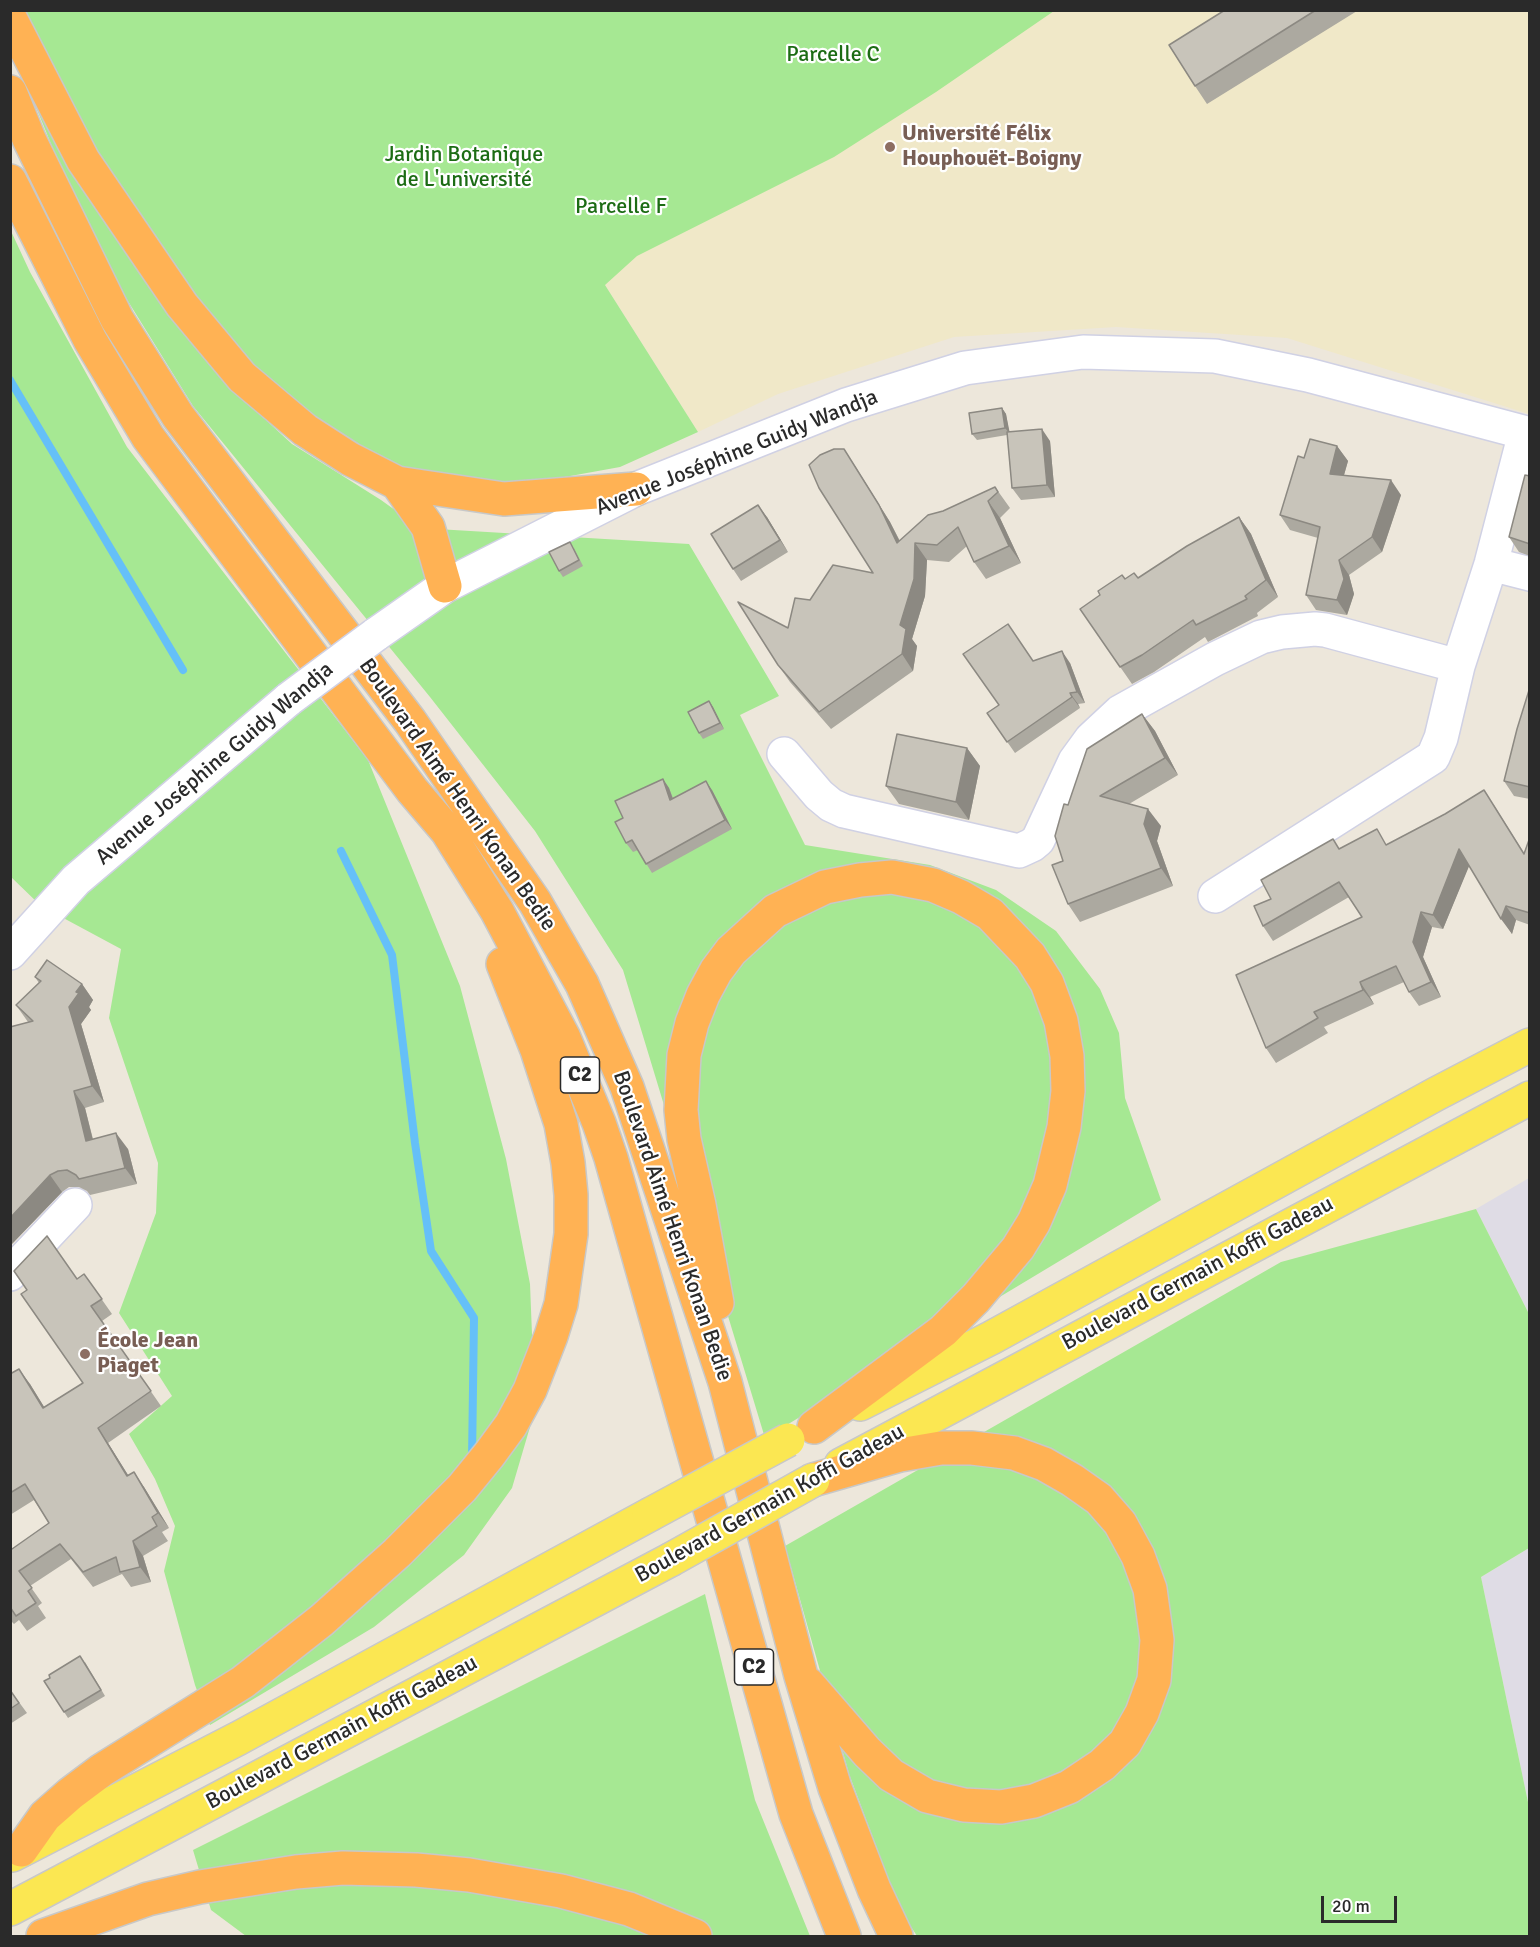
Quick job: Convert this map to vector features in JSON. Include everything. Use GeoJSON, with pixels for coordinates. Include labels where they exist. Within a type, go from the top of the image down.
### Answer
{"type":"FeatureCollection","features":[{"type":"Feature","properties":{"kind":"highway"},"geometry":{"type":"LineString","coordinates":[[10,18],[83,160],[182,305],[242,377],[305,430],[350,459],[397,483],[504,499],[636,489]]}},
{"type":"Feature","properties":{"kind":"highway","name":"Boulevard Aimé Henri Konan Bedie"},"geometry":{"type":"LineString","coordinates":[[10,92],[29,139],[117,319],[178,416],[411,721],[500,848],[563,948],[582,984],[627,1087],[725,1382],[813,1721],[842,1808],[873,1889],[896,1936]]}},
{"type":"Feature","properties":{"kind":"highway","name":"Boulevard Aimé Henri Konan Bedie"},"geometry":{"type":"LineString","coordinates":[[10,181],[90,340],[148,436],[412,790],[447,831],[497,911],[564,1038],[599,1123],[635,1238],[796,1814],[844,1936]]}},
{"type":"Feature","properties":{"kind":"highway"},"geometry":{"type":"LineString","coordinates":[[397,483],[428,526],[445,586]]}},
{"type":"Feature","properties":{"kind":"highway"},"geometry":{"type":"LineString","coordinates":[[16,1853],[45,1816],[70,1794],[102,1770],[243,1682],[322,1620],[397,1553],[462,1488],[511,1425],[530,1390],[551,1336],[563,1293],[571,1234],[568,1163],[561,1124],[533,1039],[502,962],[469,898],[433,839],[412,790]]}},
{"type":"Feature","properties":{"kind":"highway"},"geometry":{"type":"LineString","coordinates":[[725,1382],[716,1296],[684,1139],[681,1110],[684,1055],[692,1023],[703,995],[716,971],[731,951],[757,927],[775,911],[825,886],[892,877],[933,885],[961,897],[990,914],[1030,956],[1047,983],[1061,1021],[1067,1056],[1068,1091],[1064,1127],[1050,1185],[1034,1222],[1018,1248],[997,1275],[943,1330],[801,1434]]}},
{"type":"Feature","properties":{"kind":"highway"},"geometry":{"type":"LineString","coordinates":[[801,1676],[891,1775],[927,1796],[964,1805],[1001,1807],[1034,1801],[1069,1787],[1102,1765],[1125,1743],[1142,1713],[1154,1680],[1157,1640],[1150,1589],[1138,1556],[1120,1523],[1099,1499],[1044,1464],[1014,1454],[972,1448],[941,1448],[900,1455],[813,1480]]}},
{"type":"Feature","properties":{"kind":"highway"},"geometry":{"type":"LineString","coordinates":[[43,1936],[148,1899],[200,1887],[296,1872],[343,1868],[416,1870],[469,1875],[561,1891],[630,1909],[695,1936]]}},
{"type":"Feature","properties":{"kind":"main road","name":"Boulevard Germain Koffi Gadeau"},"geometry":{"type":"LineString","coordinates":[[16,1853],[239,1738],[801,1434],[991,1338],[1436,1094],[1530,1045]]}},
{"type":"Feature","properties":{"kind":"main road","name":"Boulevard Germain Koffi Gadeau"},"geometry":{"type":"LineString","coordinates":[[10,1909],[669,1560],[813,1480],[1530,1098]]}},
{"type":"Feature","properties":{"kind":"street","name":"Avenue Joséphine Guidy Wandja"},"geometry":{"type":"LineString","coordinates":[[10,953],[76,880],[289,699],[445,586],[636,489],[846,405],[965,368],[1083,352],[1215,356],[1308,375],[1527,434]]}},
{"type":"Feature","properties":{"kind":"street"},"geometry":{"type":"LineString","coordinates":[[1215,896],[1433,757],[1441,738],[1458,666],[1491,564],[1527,434]]}},
{"type":"Feature","properties":{"kind":"street"},"geometry":{"type":"LineString","coordinates":[[1491,564],[1530,574]]}},
{"type":"Feature","properties":{"kind":"street"},"geometry":{"type":"LineString","coordinates":[[784,754],[819,795],[831,805],[844,811],[1019,851],[1038,840],[1075,761],[1091,739],[1120,712],[1215,659],[1261,637],[1282,632],[1325,630],[1458,666]]}},
{"type":"Feature","properties":{"kind":"street"},"geometry":{"type":"LineString","coordinates":[[10,1274],[75,1205]]}},
{"type":"Feature","properties":{"kind":"shaded area","name":"Université Félix Houphouët-Boigny"},"geometry":{"type":"Polygon","coordinates":[[[143,11],[1529,11],[1529,414],[1287,338],[1116,327],[954,337],[778,394],[698,432],[605,285],[143,11]]]}},
{"type":"Feature","properties":{"kind":"shaded area"},"geometry":{"type":"Polygon","coordinates":[[[1529,1178],[1529,1314],[1476,1209],[1529,1178]]]}},
{"type":"Feature","properties":{"kind":"shaded area"},"geometry":{"type":"Polygon","coordinates":[[[1529,1548],[1529,1807],[1481,1577],[1529,1548]]]}},
{"type":"Feature","properties":{"kind":"green space","name":"Jardin Botanique de L'université"},"geometry":{"type":"Polygon","coordinates":[[[21,11],[1054,11],[936,92],[834,157],[637,256],[605,285],[698,432],[620,467],[504,488],[398,466],[313,420],[251,365],[194,297],[93,151],[21,11]]]}},
{"type":"Feature","properties":{"kind":"green space"},"geometry":{"type":"Polygon","coordinates":[[[25,80],[231,388],[292,444],[381,500],[420,528],[689,544],[779,696],[740,715],[805,845],[930,865],[996,890],[1056,931],[1100,989],[1119,1033],[1125,1098],[1161,1200],[765,1438],[623,970],[535,831],[430,697],[193,406],[90,240],[25,80]]]}},
{"type":"Feature","properties":{"kind":"green space"},"geometry":{"type":"Polygon","coordinates":[[[10,229],[30,272],[127,447],[368,760],[460,986],[506,1159],[530,1284],[535,1410],[512,1488],[464,1555],[374,1627],[210,1725],[195,1685],[164,1571],[175,1526],[155,1479],[129,1434],[172,1396],[119,1313],[156,1213],[158,1163],[109,1018],[121,949],[41,906],[11,877],[10,229]]]}},
{"type":"Feature","properties":{"kind":"green space"},"geometry":{"type":"Polygon","coordinates":[[[1476,1209],[1529,1314],[1529,1548],[1481,1577],[1529,1807],[1529,1936],[917,1936],[900,1910],[849,1774],[785,1546],[1281,1262],[1476,1209]]]}},
{"type":"Feature","properties":{"kind":"green space"},"geometry":{"type":"Polygon","coordinates":[[[705,1594],[755,1800],[810,1936],[246,1936],[211,1910],[193,1850],[705,1594]]]}},
{"type":"Feature","properties":{"kind":"building"},"geometry":{"type":"Polygon","coordinates":[[[1225,10],[1316,10],[1195,86],[1169,45],[1225,10]]]}},
{"type":"Feature","properties":{"kind":"building"},"geometry":{"type":"Polygon","coordinates":[[[1002,408],[1005,428],[972,434],[969,413],[1002,408]]]}},
{"type":"Feature","properties":{"kind":"building"},"geometry":{"type":"Polygon","coordinates":[[[1042,429],[1047,485],[1012,488],[1007,432],[1042,429]]]}},
{"type":"Feature","properties":{"kind":"building"},"geometry":{"type":"Polygon","coordinates":[[[1310,439],[1337,446],[1330,474],[1391,480],[1372,537],[1339,560],[1344,579],[1337,600],[1306,595],[1320,527],[1280,515],[1298,456],[1304,458],[1310,439]]]}},
{"type":"Feature","properties":{"kind":"building"},"geometry":{"type":"Polygon","coordinates":[[[834,449],[844,449],[879,505],[897,543],[928,515],[943,511],[995,487],[998,492],[988,501],[1009,546],[974,562],[958,527],[937,545],[915,543],[914,579],[900,625],[906,629],[902,654],[819,712],[778,665],[738,602],[788,628],[795,598],[810,600],[833,565],[873,573],[819,488],[809,465],[820,455],[834,449]]]}},
{"type":"Feature","properties":{"kind":"building"},"geometry":{"type":"Polygon","coordinates":[[[1525,475],[1530,476],[1530,544],[1509,537],[1525,475]]]}},
{"type":"Feature","properties":{"kind":"building"},"geometry":{"type":"Polygon","coordinates":[[[758,505],[780,540],[733,569],[711,534],[758,505]]]}},
{"type":"Feature","properties":{"kind":"building"},"geometry":{"type":"Polygon","coordinates":[[[1239,517],[1266,580],[1245,596],[1247,599],[1196,625],[1193,620],[1142,655],[1120,667],[1080,609],[1100,595],[1098,591],[1122,575],[1125,579],[1134,573],[1138,578],[1187,546],[1239,517]]]}},
{"type":"Feature","properties":{"kind":"building"},"geometry":{"type":"Polygon","coordinates":[[[570,542],[579,560],[559,571],[549,552],[570,542]]]}},
{"type":"Feature","properties":{"kind":"building"},"geometry":{"type":"Polygon","coordinates":[[[1008,624],[1033,661],[1062,651],[1077,692],[1070,693],[1072,697],[1007,742],[987,713],[999,705],[963,654],[1008,624]]]}},
{"type":"Feature","properties":{"kind":"building"},"geometry":{"type":"Polygon","coordinates":[[[1530,687],[1530,787],[1504,781],[1530,687]]]}},
{"type":"Feature","properties":{"kind":"building"},"geometry":{"type":"Polygon","coordinates":[[[709,701],[720,723],[699,733],[688,712],[709,701]]]}},
{"type":"Feature","properties":{"kind":"building"},"geometry":{"type":"Polygon","coordinates":[[[1142,714],[1165,758],[1100,796],[1148,809],[1144,824],[1161,868],[1068,904],[1052,865],[1063,861],[1055,836],[1064,804],[1068,805],[1087,749],[1142,714]]]}},
{"type":"Feature","properties":{"kind":"building"},"geometry":{"type":"Polygon","coordinates":[[[897,734],[967,748],[956,802],[886,786],[897,734]]]}},
{"type":"Feature","properties":{"kind":"building"},"geometry":{"type":"Polygon","coordinates":[[[663,779],[670,800],[706,781],[725,820],[646,864],[632,840],[626,843],[615,822],[623,818],[615,801],[663,779]]]}},
{"type":"Feature","properties":{"kind":"building"},"geometry":{"type":"Polygon","coordinates":[[[1484,790],[1524,854],[1530,837],[1530,913],[1506,906],[1501,919],[1459,849],[1433,915],[1421,912],[1413,942],[1431,982],[1409,992],[1396,966],[1360,982],[1363,990],[1314,1012],[1318,1018],[1266,1048],[1236,975],[1362,917],[1339,882],[1263,926],[1254,906],[1271,899],[1261,880],[1333,839],[1339,849],[1377,829],[1386,845],[1445,814],[1484,790]]]}},
{"type":"Feature","properties":{"kind":"building"},"geometry":{"type":"Polygon","coordinates":[[[47,960],[82,984],[76,992],[79,993],[69,1007],[92,1086],[74,1091],[86,1141],[116,1133],[125,1168],[79,1179],[67,1170],[58,1171],[50,1175],[10,1218],[10,1027],[33,1021],[16,1005],[41,981],[35,977],[47,960]]]}},
{"type":"Feature","properties":{"kind":"building"},"geometry":{"type":"Polygon","coordinates":[[[47,1236],[77,1279],[84,1274],[102,1299],[91,1306],[151,1391],[98,1428],[127,1476],[134,1472],[158,1513],[152,1517],[157,1526],[133,1541],[140,1567],[120,1572],[116,1557],[83,1572],[60,1544],[19,1571],[32,1588],[28,1591],[36,1603],[16,1616],[10,1607],[10,1547],[12,1549],[49,1523],[25,1484],[10,1493],[10,1374],[19,1369],[43,1408],[83,1383],[21,1294],[27,1290],[14,1271],[47,1236]]]}},
{"type":"Feature","properties":{"kind":"building"},"geometry":{"type":"Polygon","coordinates":[[[80,1656],[101,1690],[64,1712],[44,1681],[50,1678],[49,1675],[80,1656]]]}},
{"type":"Feature","properties":{"kind":"building"},"geometry":{"type":"Polygon","coordinates":[[[10,1690],[19,1703],[10,1709],[10,1690]]]}},
{"type":"Feature","properties":{"kind":"waterway"},"geometry":{"type":"LineString","coordinates":[[10,380],[183,670]]}},
{"type":"Feature","properties":{"kind":"waterway"},"geometry":{"type":"LineString","coordinates":[[341,851],[392,955],[431,1251],[474,1318],[472,1459]]}},
{"type":"Feature","properties":{"kind":"place","name":"Université Félix Houphouët-Boigny"},"geometry":{"type":"Point","coordinates":[890,147]}},
{"type":"Feature","properties":{"kind":"place","name":"École Jean Piaget"},"geometry":{"type":"Point","coordinates":[85,1354]}},
{"type":"Feature","properties":{"kind":"park label","name":"Parcelle C"},"geometry":{"type":"Point","coordinates":[833,55]}},
{"type":"Feature","properties":{"kind":"park label","name":"Parcelle F"},"geometry":{"type":"Point","coordinates":[621,207]}}]}
